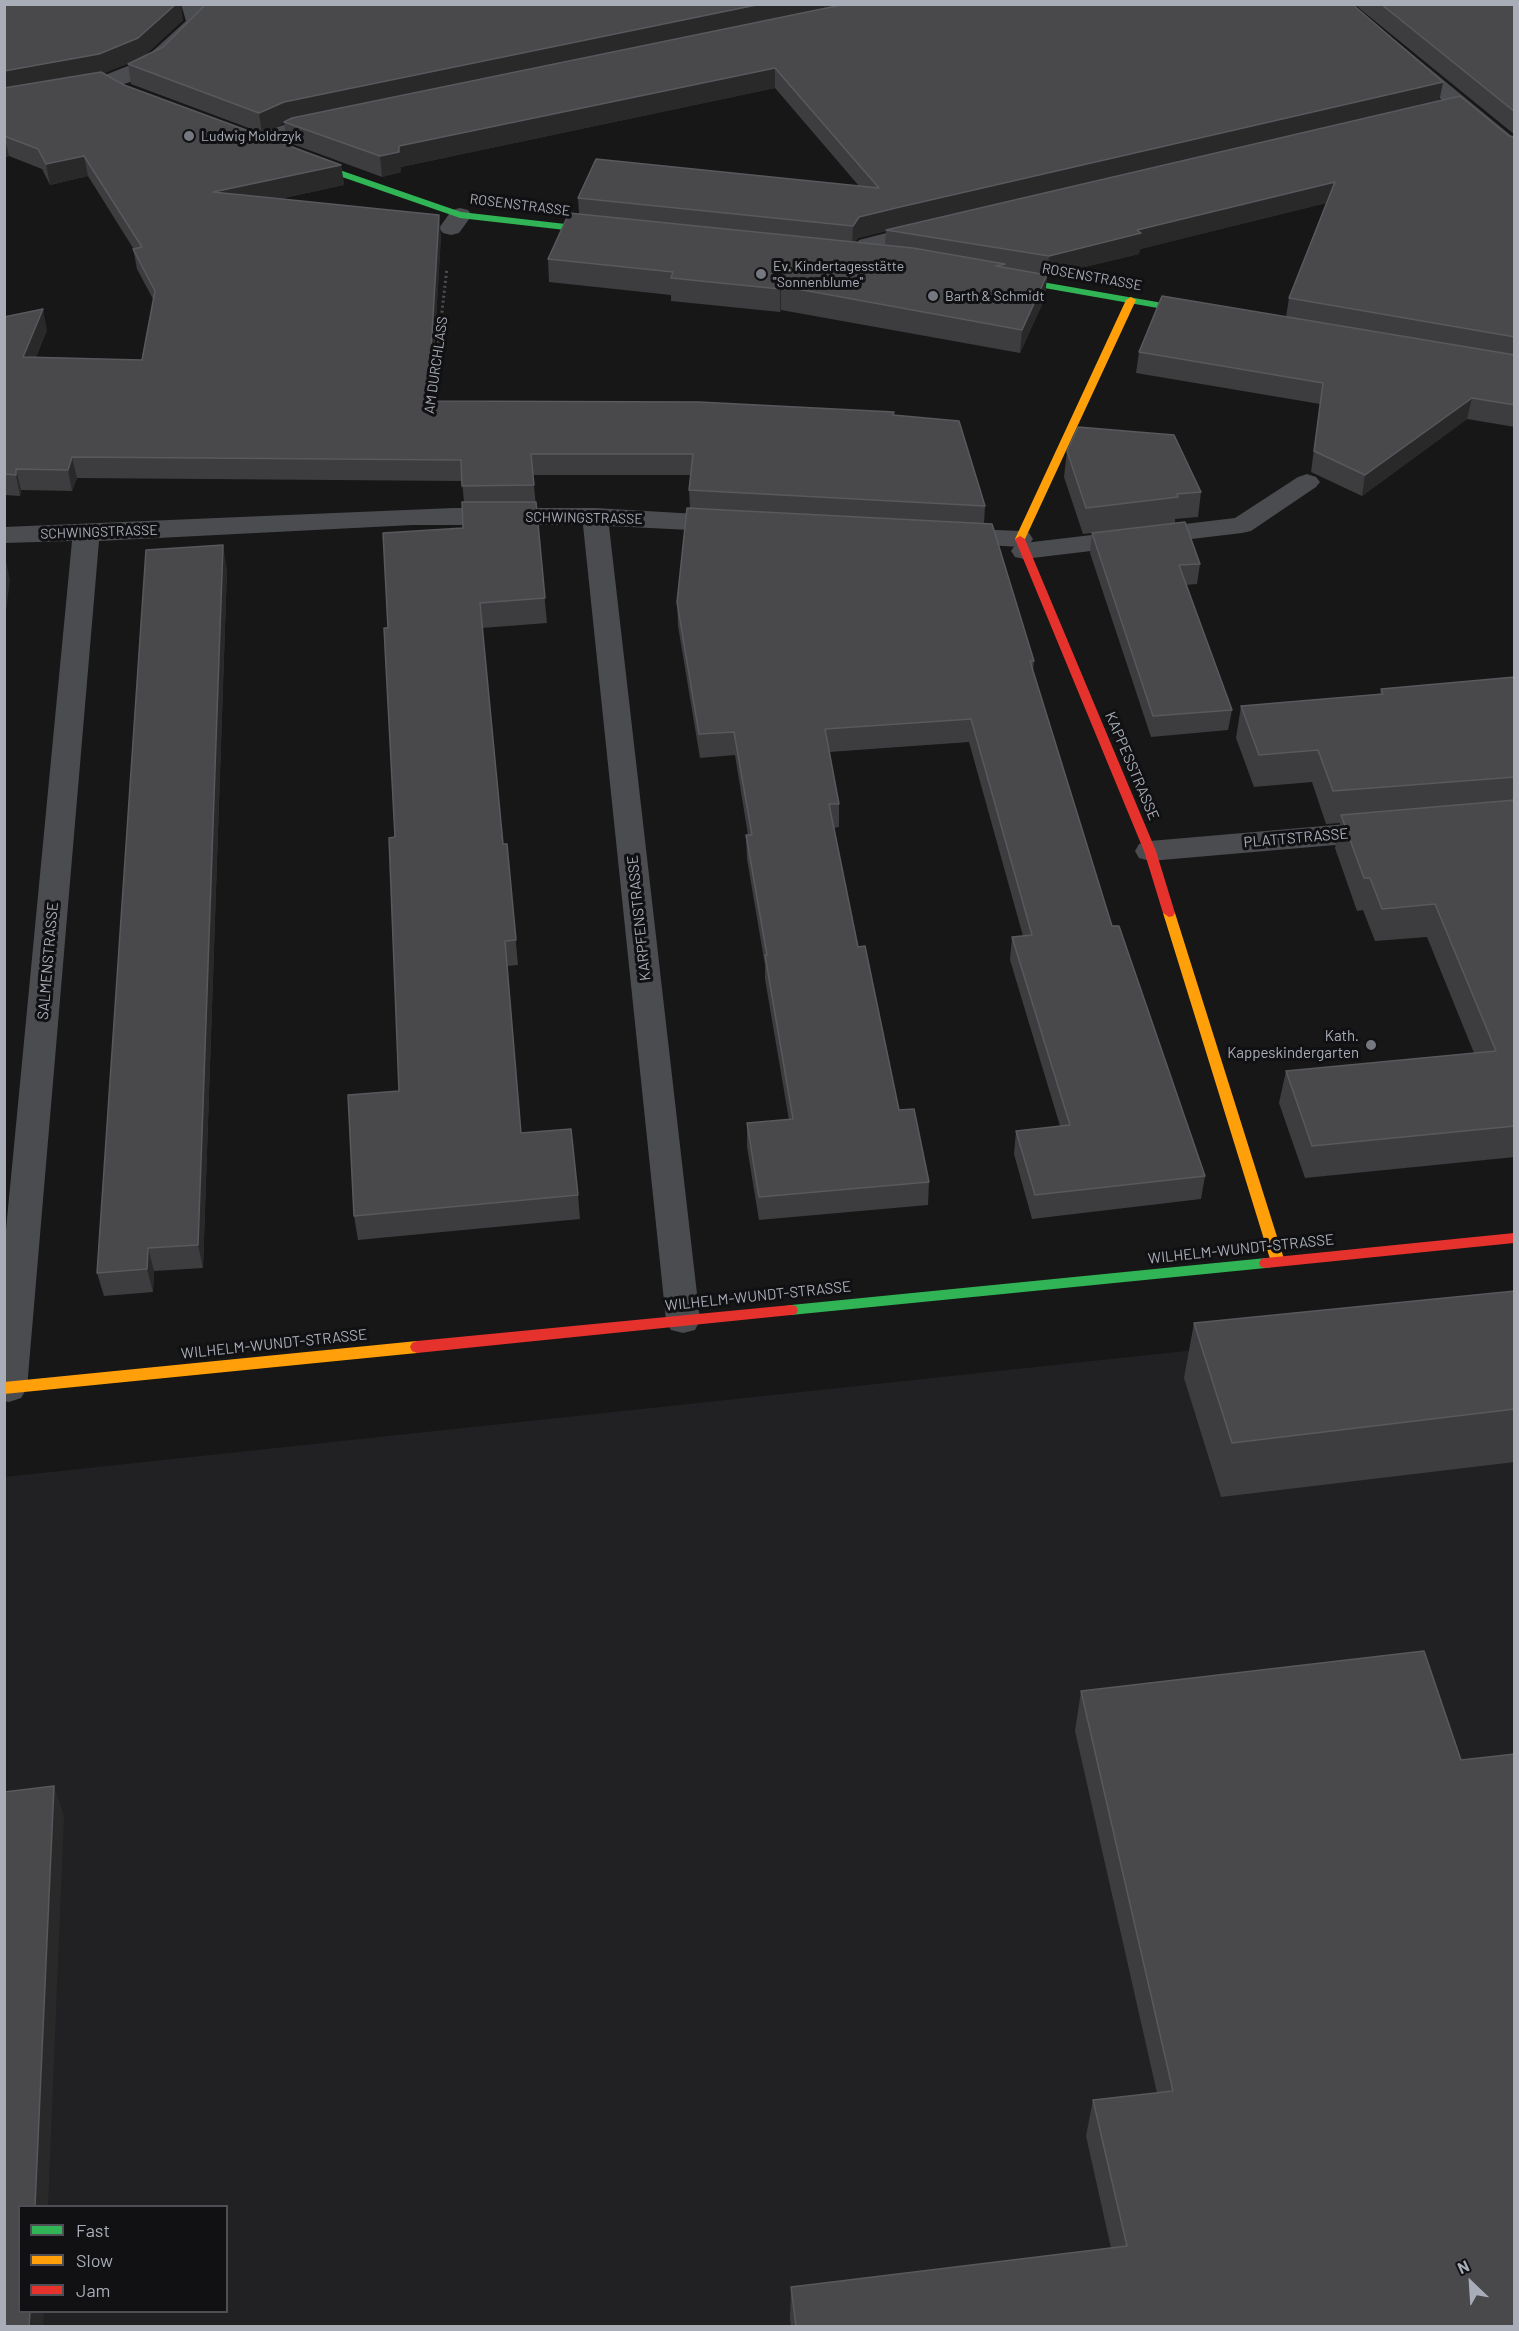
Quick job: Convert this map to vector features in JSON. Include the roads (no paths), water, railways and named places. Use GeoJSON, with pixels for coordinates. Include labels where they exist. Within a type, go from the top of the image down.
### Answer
{"type":"FeatureCollection","features":[{"type":"Feature","properties":{"kind":"street"},"geometry":{"type":"LineString","coordinates":[[111,86],[151,65],[192,29],[197,22],[190,4]]}},
{"type":"Feature","properties":{"kind":"street"},"geometry":{"type":"LineString","coordinates":[[1338,4],[1515,149]]}},
{"type":"Feature","properties":{"kind":"street"},"geometry":{"type":"LineString","coordinates":[[1439,110],[1462,105]]}},
{"type":"Feature","properties":{"kind":"street"},"geometry":{"type":"LineString","coordinates":[[255,143],[287,131],[345,119]]}},
{"type":"Feature","properties":{"kind":"street","name":"ROSENSTRASSE"},"geometry":{"type":"LineString","coordinates":[[255,143],[432,207],[455,222],[625,233]]}},
{"type":"Feature","properties":{"kind":"street"},"geometry":{"type":"LineString","coordinates":[[860,257],[867,245],[954,223]]}},
{"type":"Feature","properties":{"kind":"street","name":"ROSENSTRASSE"},"geometry":{"type":"LineString","coordinates":[[993,276],[1213,315]]}},
{"type":"Feature","properties":{"kind":"street"},"geometry":{"type":"LineString","coordinates":[[1022,545],[1131,300]]}},
{"type":"Feature","properties":{"kind":"street"},"geometry":{"type":"LineString","coordinates":[[926,534],[1022,545],[1242,525],[1307,482]]}},
{"type":"Feature","properties":{"kind":"street","name":"SCHWINGSTRASSE"},"geometry":{"type":"LineString","coordinates":[[4,534],[86,534],[413,516],[595,516],[760,525]]}},
{"type":"Feature","properties":{"kind":"street","name":"KARPFENSTRASSE"},"geometry":{"type":"LineString","coordinates":[[595,516],[683,1320]]}},
{"type":"Feature","properties":{"kind":"street","name":"SALMENSTRASSE"},"geometry":{"type":"LineString","coordinates":[[7,1388],[86,534]]}},
{"type":"Feature","properties":{"kind":"street","name":"KAPPESSTRASSE"},"geometry":{"type":"LineString","coordinates":[[1022,545],[1150,851],[1278,1262]]}},
{"type":"Feature","properties":{"kind":"street","name":"PLATTSTRASSE"},"geometry":{"type":"LineString","coordinates":[[1150,851],[1409,829]]}},
{"type":"Feature","properties":{"kind":"street","name":"WILHELM-WUNDT-STRASSE"},"geometry":{"type":"LineString","coordinates":[[7,1388],[1515,1238]]}},
{"type":"Feature","properties":{"kind":"place","name":"Ludwig Moldrzyk"},"geometry":{"type":"Point","coordinates":[189,136]}},
{"type":"Feature","properties":{"kind":"place","name":"Ev. Kindertagesstätte \"Sonnenblume\""},"geometry":{"type":"Point","coordinates":[761,274]}},
{"type":"Feature","properties":{"kind":"place","name":"Barth & Schmidt"},"geometry":{"type":"Point","coordinates":[933,296]}},
{"type":"Feature","properties":{"kind":"place","name":"Kath. Kappeskindergarten"},"geometry":{"type":"Point","coordinates":[1371,1045]}}]}
